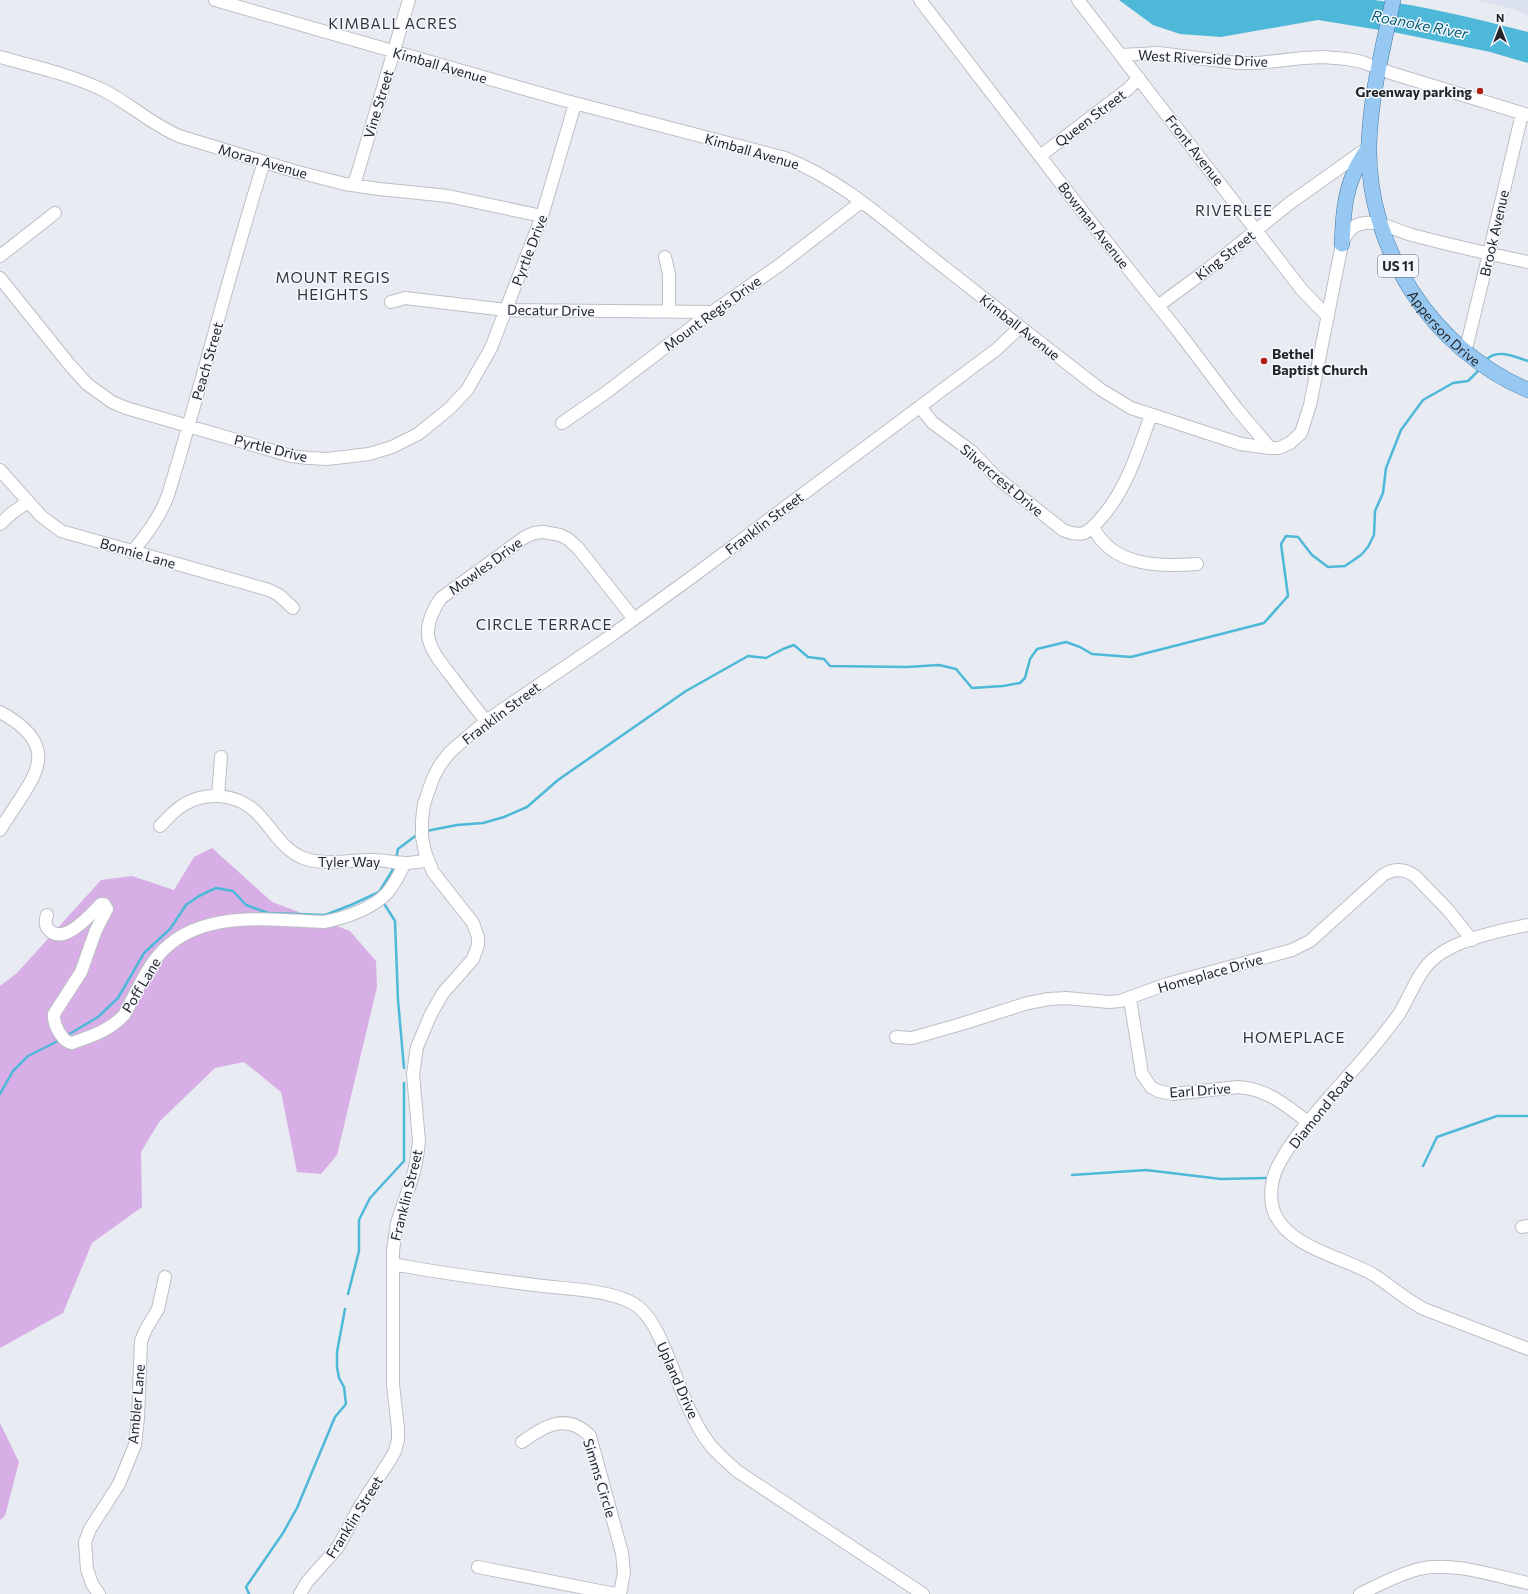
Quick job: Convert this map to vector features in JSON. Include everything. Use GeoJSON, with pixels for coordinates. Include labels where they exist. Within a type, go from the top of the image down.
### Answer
{"type":"FeatureCollection","features":[{"type":"Feature","properties":{"kind":"main road","name":"US 11"},"geometry":{"type":"LineString","coordinates":[[1369,147],[1372,103],[1393,0]]}},
{"type":"Feature","properties":{"kind":"main road","name":"Apperson Drive"},"geometry":{"type":"LineString","coordinates":[[1369,147],[1372,191],[1380,224],[1390,251],[1412,292],[1441,329],[1476,361],[1528,390]]}},
{"type":"Feature","properties":{"kind":"main road"},"geometry":{"type":"LineString","coordinates":[[1342,244],[1343,216],[1348,193],[1355,171],[1369,147]]}},
{"type":"Feature","properties":{"kind":"street","name":"Kimball Avenue"},"geometry":{"type":"LineString","coordinates":[[215,0],[575,104],[785,158],[815,171],[834,182],[1100,390],[1131,408],[1151,415],[1241,444],[1270,448]]}},
{"type":"Feature","properties":{"kind":"street","name":"Vine Street"},"geometry":{"type":"LineString","coordinates":[[354,185],[409,0]]}},
{"type":"Feature","properties":{"kind":"street","name":"Front Avenue"},"geometry":{"type":"LineString","coordinates":[[1078,0],[1302,290],[1328,317]]}},
{"type":"Feature","properties":{"kind":"street","name":"Bowman Avenue"},"geometry":{"type":"LineString","coordinates":[[926,2],[1040,156],[1237,409],[1270,448]]}},
{"type":"Feature","properties":{"kind":"street","name":"West Riverside Drive"},"geometry":{"type":"LineString","coordinates":[[1121,55],[1158,53],[1238,63],[1258,63],[1323,57],[1347,59],[1362,62],[1391,73],[1525,114]]}},
{"type":"Feature","properties":{"kind":"street","name":"Moran Avenue"},"geometry":{"type":"LineString","coordinates":[[0,57],[85,82],[103,90],[167,131],[264,162],[354,185],[448,196],[542,216]]}},
{"type":"Feature","properties":{"kind":"street","name":"Queen Street"},"geometry":{"type":"LineString","coordinates":[[1040,156],[1128,89],[1139,78]]}},
{"type":"Feature","properties":{"kind":"street","name":"Pyrtle Drive"},"geometry":{"type":"LineString","coordinates":[[0,278],[68,364],[87,384],[99,394],[126,408],[291,456],[327,459],[369,454],[392,447],[418,434],[449,410],[467,390],[491,348],[542,216],[575,104]]}},
{"type":"Feature","properties":{"kind":"street","name":"Brook Avenue"},"geometry":{"type":"LineString","coordinates":[[1476,361],[1490,254],[1497,216],[1525,114]]}},
{"type":"Feature","properties":{"kind":"street","name":"King Street"},"geometry":{"type":"LineString","coordinates":[[1158,306],[1208,269],[1290,203],[1369,147]]}},
{"type":"Feature","properties":{"kind":"street","name":"Peach Street"},"geometry":{"type":"LineString","coordinates":[[132,552],[145,537],[164,507],[176,470],[248,212],[264,162]]}},
{"type":"Feature","properties":{"kind":"street","name":"Mount Regis Drive"},"geometry":{"type":"LineString","coordinates":[[562,423],[604,394],[712,312],[781,264],[861,202]]}},
{"type":"Feature","properties":{"kind":"street"},"geometry":{"type":"LineString","coordinates":[[0,256],[55,213]]}},
{"type":"Feature","properties":{"kind":"street"},"geometry":{"type":"LineString","coordinates":[[1270,448],[1279,448],[1290,443],[1301,433],[1305,425],[1342,244],[1348,232],[1358,225],[1365,223],[1380,224],[1412,235],[1528,262]]}},
{"type":"Feature","properties":{"kind":"street"},"geometry":{"type":"LineString","coordinates":[[665,258],[669,274],[669,311]]}},
{"type":"Feature","properties":{"kind":"street","name":"Decatur Drive"},"geometry":{"type":"LineString","coordinates":[[391,302],[405,298],[506,310],[712,312]]}},
{"type":"Feature","properties":{"kind":"street","name":"Franklin Street"},"geometry":{"type":"LineString","coordinates":[[300,1594],[307,1582],[338,1547],[360,1506],[395,1451],[398,1440],[393,1385],[394,1235],[418,1156],[419,1141],[413,1074],[417,1047],[425,1027],[443,993],[472,959],[478,945],[478,937],[473,923],[441,883],[427,861],[422,836],[422,820],[428,788],[440,765],[450,752],[486,721],[634,619],[997,349],[1020,327]]}},
{"type":"Feature","properties":{"kind":"street","name":"Silvercrest Drive"},"geometry":{"type":"LineString","coordinates":[[920,406],[933,423],[971,451],[996,477],[1063,530],[1069,533],[1079,534],[1084,533],[1092,527],[1110,508],[1120,494],[1151,415]]}},
{"type":"Feature","properties":{"kind":"street","name":"Bonnie Lane"},"geometry":{"type":"LineString","coordinates":[[0,470],[41,516],[61,530],[132,552],[269,590],[279,595],[293,608]]}},
{"type":"Feature","properties":{"kind":"street"},"geometry":{"type":"LineString","coordinates":[[0,524],[12,513],[28,502]]}},
{"type":"Feature","properties":{"kind":"street"},"geometry":{"type":"LineString","coordinates":[[1092,527],[1103,544],[1118,554],[1128,558],[1158,564],[1197,564]]}},
{"type":"Feature","properties":{"kind":"street","name":"Mowles Drive"},"geometry":{"type":"LineString","coordinates":[[486,721],[434,654],[428,637],[428,626],[435,607],[441,598],[525,537],[543,532],[552,533],[568,539],[578,548],[634,619]]}},
{"type":"Feature","properties":{"kind":"street"},"geometry":{"type":"LineString","coordinates":[[0,712],[14,720],[31,735],[36,744],[38,760],[34,778],[0,830]]}},
{"type":"Feature","properties":{"kind":"street"},"geometry":{"type":"LineString","coordinates":[[218,796],[221,757]]}},
{"type":"Feature","properties":{"kind":"street","name":"Tyler Way"},"geometry":{"type":"LineString","coordinates":[[160,826],[185,803],[199,798],[218,796],[232,798],[244,803],[256,812],[289,850],[315,862],[427,861]]}},
{"type":"Feature","properties":{"kind":"street","name":"Poff Lane"},"geometry":{"type":"LineString","coordinates":[[48,915],[45,923],[47,928],[54,933],[61,934],[75,929],[101,904],[106,906],[107,909],[96,930],[81,972],[54,1014],[55,1022],[65,1040],[72,1044],[101,1033],[117,1023],[124,1016],[156,958],[170,943],[185,933],[198,927],[257,919],[324,922],[335,920],[349,915],[380,899],[387,893],[396,881],[398,862]]}},
{"type":"Feature","properties":{"kind":"street","name":"Homeplace Drive"},"geometry":{"type":"LineString","coordinates":[[896,1037],[912,1038],[958,1026],[1028,1003],[1049,999],[1078,998],[1109,1002],[1130,999],[1167,984],[1300,947],[1329,926],[1383,874],[1395,870],[1409,872],[1415,876],[1448,910],[1472,940]]}},
{"type":"Feature","properties":{"kind":"street","name":"Diamond Road"},"geometry":{"type":"LineString","coordinates":[[1528,925],[1493,933],[1472,940],[1447,950],[1429,962],[1398,1014],[1383,1035],[1308,1122],[1282,1159],[1273,1181],[1271,1201],[1278,1220],[1284,1228],[1308,1245],[1376,1276],[1418,1306],[1528,1349]]}},
{"type":"Feature","properties":{"kind":"street","name":"Earl Drive"},"geometry":{"type":"LineString","coordinates":[[1130,999],[1142,1074],[1151,1087],[1158,1091],[1173,1094],[1238,1087],[1249,1088],[1270,1094],[1308,1122]]}},
{"type":"Feature","properties":{"kind":"street","name":"Upland Drive"},"geometry":{"type":"LineString","coordinates":[[393,1264],[439,1273],[617,1296],[632,1303],[647,1316],[656,1330],[694,1417],[702,1432],[722,1458],[737,1471],[923,1594]]}},
{"type":"Feature","properties":{"kind":"street","name":"Ambler Lane"},"geometry":{"type":"LineString","coordinates":[[99,1594],[92,1584],[87,1569],[85,1542],[90,1529],[119,1484],[135,1445],[138,1418],[141,1341],[146,1329],[158,1309],[165,1277]]}},
{"type":"Feature","properties":{"kind":"street","name":"Simms Circle"},"geometry":{"type":"LineString","coordinates":[[522,1442],[538,1431],[554,1424],[571,1424],[578,1426],[590,1436],[622,1553],[624,1572],[620,1594]]}},
{"type":"Feature","properties":{"kind":"street"},"geometry":{"type":"LineString","coordinates":[[478,1567],[615,1594]]}},
{"type":"Feature","properties":{"kind":"street"},"geometry":{"type":"LineString","coordinates":[[1360,1594],[1403,1574],[1434,1567],[1462,1569],[1528,1583]]}},
{"type":"Feature","properties":{"kind":"shaded area"},"geometry":{"type":"Polygon","coordinates":[[[1476,0],[1528,0],[1528,16],[1514,9],[1476,0]]]}},
{"type":"Feature","properties":{"kind":"shaded area"},"geometry":{"type":"Polygon","coordinates":[[[212,848],[272,902],[350,931],[376,961],[377,987],[337,1155],[321,1174],[297,1172],[281,1092],[244,1062],[215,1068],[159,1122],[141,1152],[142,1207],[92,1243],[63,1313],[0,1348],[0,986],[17,973],[101,880],[132,876],[174,890],[194,857],[212,848]]]}},
{"type":"Feature","properties":{"kind":"shaded area"},"geometry":{"type":"Polygon","coordinates":[[[0,1423],[19,1462],[5,1516],[0,1520],[0,1423]]]}},
{"type":"Feature","properties":{"kind":"water","name":"Roanoke River"},"geometry":{"type":"Polygon","coordinates":[[[1119,0],[1374,0],[1394,3],[1452,13],[1528,32],[1528,63],[1490,52],[1398,33],[1318,20],[1221,37],[1180,34],[1153,25],[1119,0]]]}},
{"type":"Feature","properties":{"kind":"waterway"},"geometry":{"type":"LineString","coordinates":[[1486,360],[1490,356],[1506,354],[1528,361]]}},
{"type":"Feature","properties":{"kind":"waterway"},"geometry":{"type":"LineString","coordinates":[[426,831],[457,825],[483,823],[504,817],[527,807],[558,780],[686,691],[748,656],[766,658],[794,645],[808,657],[824,659],[830,666],[906,667],[939,665],[956,669],[972,688],[1003,686],[1020,683],[1025,678],[1030,659],[1037,649],[1066,642],[1080,647],[1092,654],[1131,657],[1264,623],[1288,596],[1281,544],[1286,536],[1298,537],[1312,555],[1328,567],[1345,566],[1361,555],[1368,547],[1374,535],[1375,511],[1383,493],[1386,468],[1401,430],[1423,400],[1453,383],[1468,381],[1480,369]]}},
{"type":"Feature","properties":{"kind":"waterway"},"geometry":{"type":"LineString","coordinates":[[396,859],[398,849],[418,834]]}},
{"type":"Feature","properties":{"kind":"waterway"},"geometry":{"type":"LineString","coordinates":[[66,1036],[98,1017],[118,998],[144,953],[170,929],[186,905],[199,896],[216,888],[233,891],[246,905],[268,913],[325,915],[379,892],[394,866]]}},
{"type":"Feature","properties":{"kind":"waterway"},"geometry":{"type":"LineString","coordinates":[[383,902],[395,921],[398,1000],[404,1068]]}},
{"type":"Feature","properties":{"kind":"waterway"},"geometry":{"type":"LineString","coordinates":[[0,1094],[13,1071],[28,1056],[58,1041]]}},
{"type":"Feature","properties":{"kind":"waterway"},"geometry":{"type":"LineString","coordinates":[[348,1294],[359,1251],[359,1220],[370,1198],[404,1161],[404,1083]]}},
{"type":"Feature","properties":{"kind":"waterway"},"geometry":{"type":"LineString","coordinates":[[1423,1166],[1437,1137],[1497,1116],[1528,1116]]}},
{"type":"Feature","properties":{"kind":"waterway"},"geometry":{"type":"LineString","coordinates":[[1072,1175],[1146,1170],[1221,1179],[1266,1178]]}},
{"type":"Feature","properties":{"kind":"waterway"},"geometry":{"type":"LineString","coordinates":[[249,1594],[246,1587],[283,1533],[297,1508],[335,1417],[346,1404],[344,1387],[339,1378],[337,1367],[337,1352],[345,1309]]}},
{"type":"Feature","properties":{"kind":"place","name":"Greenway parking"},"geometry":{"type":"Point","coordinates":[1480,91]}},
{"type":"Feature","properties":{"kind":"place","name":"Bethel Baptist Church"},"geometry":{"type":"Point","coordinates":[1264,361]}},
{"type":"Feature","properties":{"kind":"district","name":"KIMBALL ACRES"},"geometry":{"type":"Point","coordinates":[393,23]}},
{"type":"Feature","properties":{"kind":"district","name":"RIVERLEE"},"geometry":{"type":"Point","coordinates":[1234,210]}},
{"type":"Feature","properties":{"kind":"district","name":"MOUNT REGIS HEIGHTS"},"geometry":{"type":"Point","coordinates":[333,286]}},
{"type":"Feature","properties":{"kind":"district","name":"CIRCLE TERRACE"},"geometry":{"type":"Point","coordinates":[544,624]}},
{"type":"Feature","properties":{"kind":"district","name":"HOMEPLACE"},"geometry":{"type":"Point","coordinates":[1294,1037]}}]}
